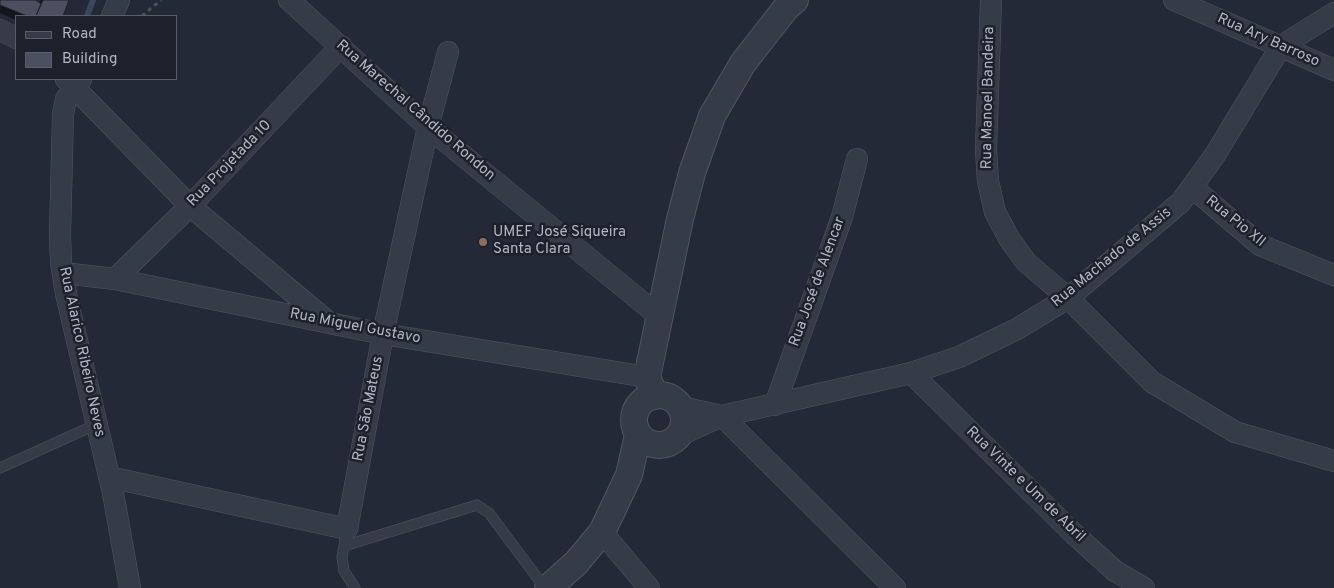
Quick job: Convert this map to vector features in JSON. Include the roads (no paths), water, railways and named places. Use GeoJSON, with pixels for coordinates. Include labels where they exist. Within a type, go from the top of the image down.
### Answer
{"type":"FeatureCollection","features":[{"type":"Feature","properties":{"kind":"street"},"geometry":{"type":"LineString","coordinates":[[112,15],[119,0]]}},
{"type":"Feature","properties":{"kind":"street","name":"Rua Marechal Cândido Rondon"},"geometry":{"type":"LineString","coordinates":[[289,0],[428,127],[659,316]]}},
{"type":"Feature","properties":{"kind":"street"},"geometry":{"type":"LineString","coordinates":[[546,588],[576,563],[602,532],[629,475],[638,435],[634,423],[635,410],[643,401],[651,386],[659,316],[692,173],[712,116],[743,63],[786,8],[795,0]]}},
{"type":"Feature","properties":{"kind":"street","name":"Rua Manoel Bandeira"},"geometry":{"type":"LineString","coordinates":[[992,0],[986,150],[988,181],[994,212],[1010,240],[1026,262],[1068,298],[1152,382],[1235,432],[1334,461]]}},
{"type":"Feature","properties":{"kind":"street","name":"Rua Ary Barroso"},"geometry":{"type":"LineString","coordinates":[[1174,0],[1334,70]]}},
{"type":"Feature","properties":{"kind":"street","name":"Rua Machado de Assis"},"geometry":{"type":"LineString","coordinates":[[672,440],[722,416],[911,373],[959,357],[1017,330],[1068,298],[1180,202],[1193,188],[1281,46],[1334,13]]}},
{"type":"Feature","properties":{"kind":"street"},"geometry":{"type":"LineString","coordinates":[[0,30],[15,38]]}},
{"type":"Feature","properties":{"kind":"street","name":"Rua Projetada 10"},"geometry":{"type":"LineString","coordinates":[[115,279],[190,206],[341,46]]}},
{"type":"Feature","properties":{"kind":"street","name":"Rua São Mateus"},"geometry":{"type":"LineString","coordinates":[[345,538],[384,334],[428,127],[448,52]]}},
{"type":"Feature","properties":{"kind":"street"},"geometry":{"type":"LineString","coordinates":[[74,81],[190,206],[329,322]]}},
{"type":"Feature","properties":{"kind":"street","name":"Rua Alarico Ribeiro Neves"},"geometry":{"type":"LineString","coordinates":[[74,81],[66,99],[63,114],[60,235],[63,273],[109,477],[130,588]]}},
{"type":"Feature","properties":{"kind":"street","name":"Rua José de Alencar"},"geometry":{"type":"LineString","coordinates":[[775,405],[842,217],[857,159]]}},
{"type":"Feature","properties":{"kind":"street","name":"Rua Pio XII"},"geometry":{"type":"LineString","coordinates":[[1193,188],[1260,245],[1334,276]]}},
{"type":"Feature","properties":{"kind":"street","name":"Rua Miguel Gustavo"},"geometry":{"type":"LineString","coordinates":[[63,273],[115,279],[651,386]]}},
{"type":"Feature","properties":{"kind":"street","name":"Rua Vinte e Um de Abril"},"geometry":{"type":"LineString","coordinates":[[911,373],[1073,533],[1115,571],[1144,588]]}},
{"type":"Feature","properties":{"kind":"street"},"geometry":{"type":"LineString","coordinates":[[629,475],[672,440],[684,421],[680,407],[669,397],[651,386]]}},
{"type":"Feature","properties":{"kind":"street","name":"Rua Machado de Assis"},"geometry":{"type":"LineString","coordinates":[[680,407],[722,416]]}},
{"type":"Feature","properties":{"kind":"street"},"geometry":{"type":"LineString","coordinates":[[722,416],[895,588]]}},
{"type":"Feature","properties":{"kind":"street"},"geometry":{"type":"LineString","coordinates":[[638,435],[649,444],[672,440]]}},
{"type":"Feature","properties":{"kind":"street"},"geometry":{"type":"LineString","coordinates":[[109,477],[345,538]]}},
{"type":"Feature","properties":{"kind":"street"},"geometry":{"type":"LineString","coordinates":[[602,532],[649,588]]}},
{"type":"Feature","properties":{"kind":"lane"},"geometry":{"type":"LineString","coordinates":[[0,468],[97,424]]}},
{"type":"Feature","properties":{"kind":"lane"},"geometry":{"type":"LineString","coordinates":[[355,588],[344,571],[342,557],[345,538],[477,506],[489,513],[546,588]]}},
{"type":"Feature","properties":{"kind":"waterway"},"geometry":{"type":"LineString","coordinates":[[87,15],[93,0]]}},
{"type":"Feature","properties":{"kind":"place","name":"UMEF José Siqueira Santa Clara"},"geometry":{"type":"Point","coordinates":[483,242]}}]}
